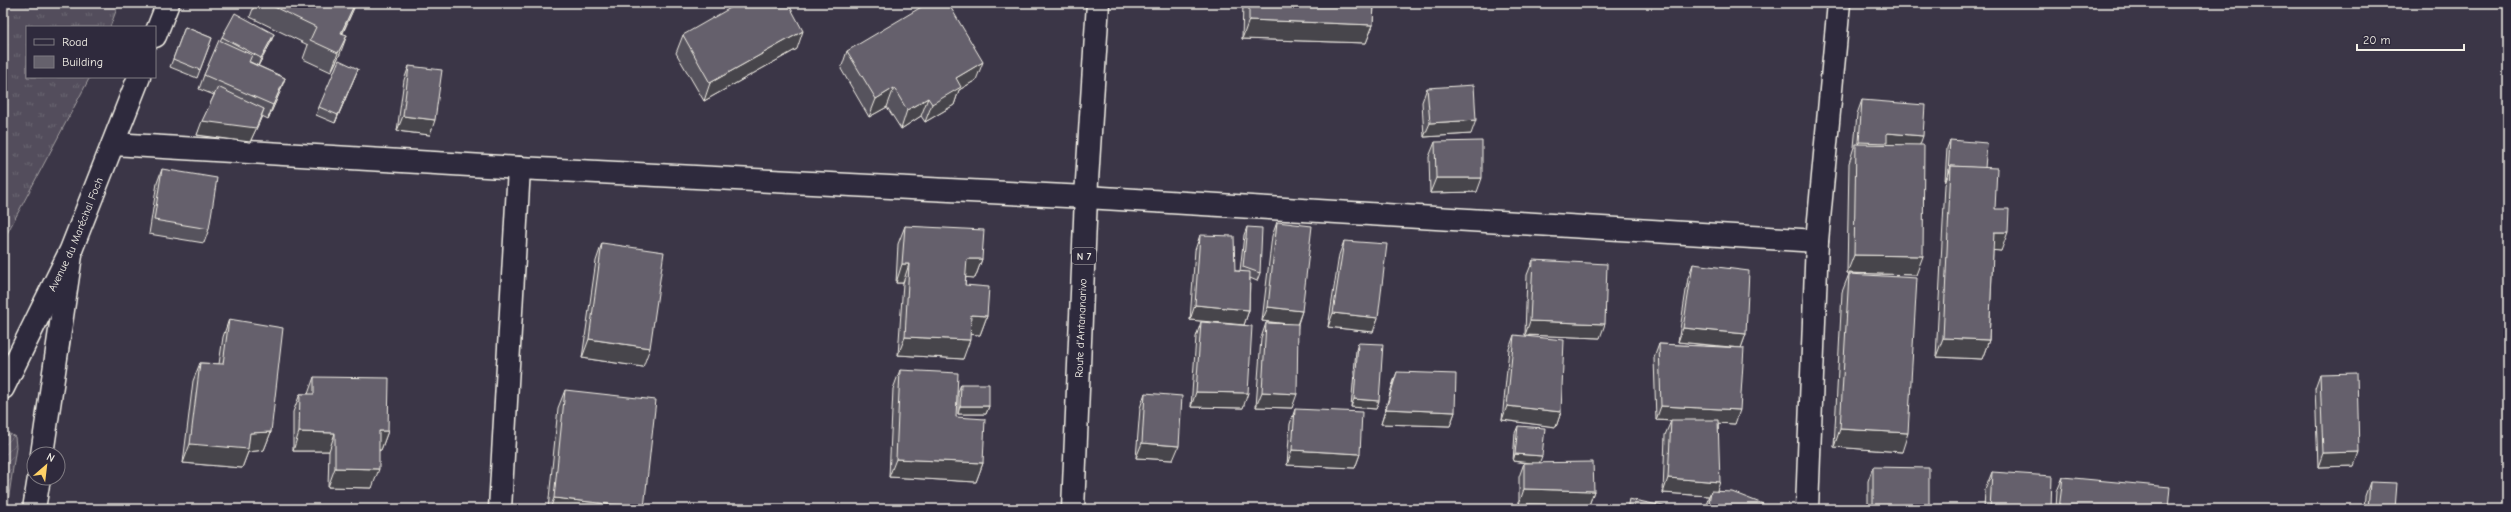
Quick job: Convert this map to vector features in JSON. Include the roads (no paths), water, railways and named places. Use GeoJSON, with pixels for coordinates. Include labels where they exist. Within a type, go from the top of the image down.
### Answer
{"type":"FeatureCollection","features":[{"type":"Feature","properties":{"kind":"street"},"geometry":{"type":"LineString","coordinates":[[156,33],[168,3]]}},
{"type":"Feature","properties":{"kind":"street","name":"Route d'Antananarivo"},"geometry":{"type":"LineString","coordinates":[[1073,509],[1086,197],[1098,3]]}},
{"type":"Feature","properties":{"kind":"street"},"geometry":{"type":"LineString","coordinates":[[1807,509],[1817,241],[1839,3]]}},
{"type":"Feature","properties":{"kind":"street","name":"Avenue du Maréchal Foch"},"geometry":{"type":"LineString","coordinates":[[3,388],[71,250],[139,78]]}},
{"type":"Feature","properties":{"kind":"street"},"geometry":{"type":"LineString","coordinates":[[113,144],[519,168],[1086,197],[1817,241]]}},
{"type":"Feature","properties":{"kind":"street"},"geometry":{"type":"LineString","coordinates":[[500,509],[519,168]]}},
{"type":"Feature","properties":{"kind":"street"},"geometry":{"type":"LineString","coordinates":[[43,446],[71,250]]}},
{"type":"Feature","properties":{"kind":"street"},"geometry":{"type":"LineString","coordinates":[[34,509],[38,486]]}}]}
